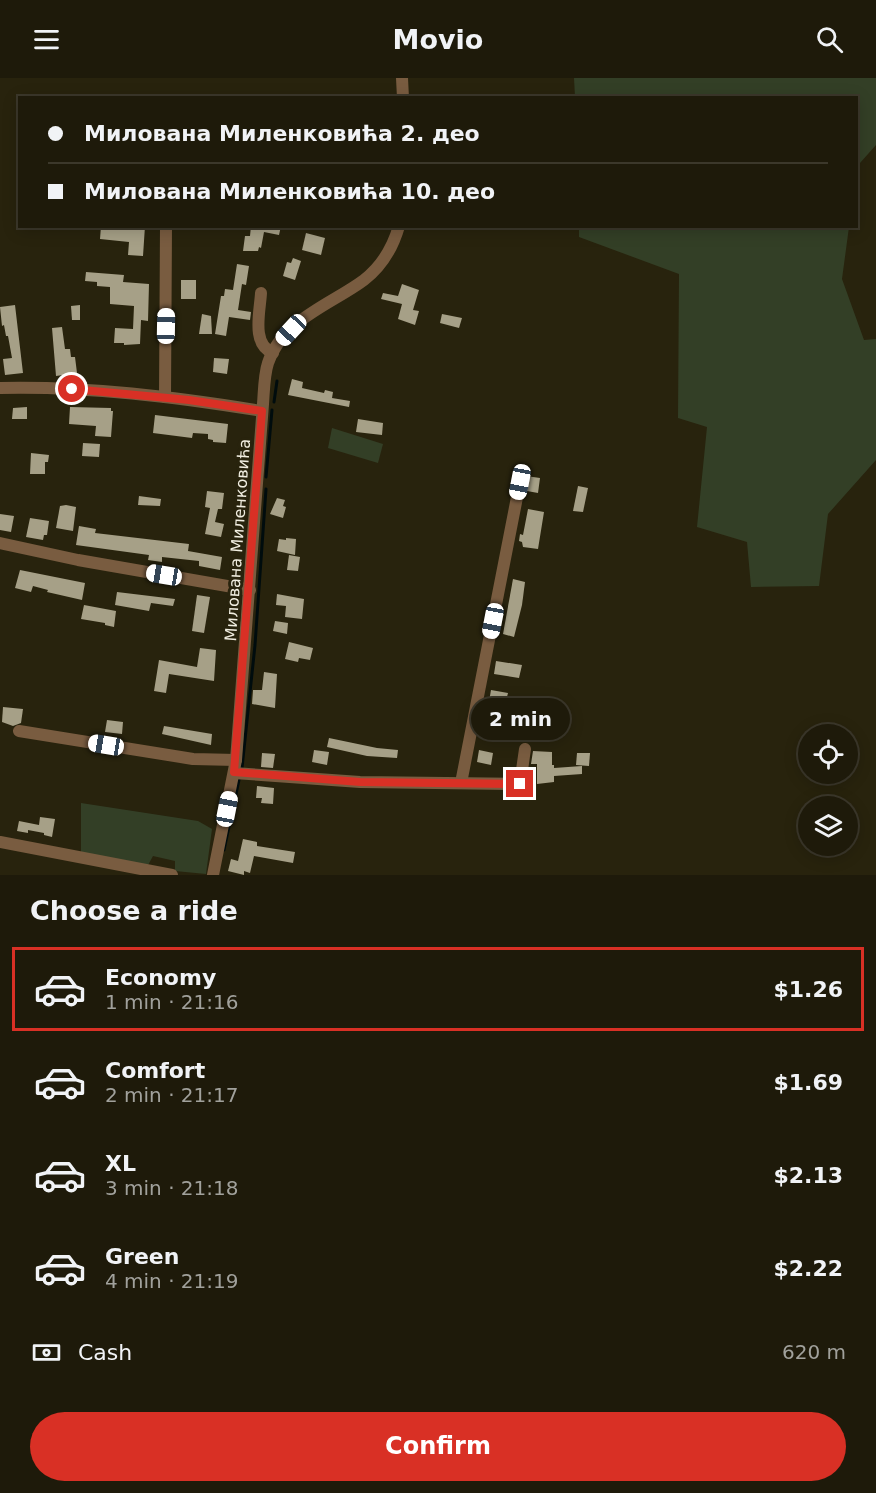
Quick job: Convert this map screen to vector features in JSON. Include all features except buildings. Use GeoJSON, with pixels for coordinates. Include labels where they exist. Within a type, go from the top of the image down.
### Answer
{"type":"FeatureCollection","features":[{"type":"Feature","properties":{"kind":"street"},"geometry":{"type":"LineString","coordinates":[[402,78],[403,96]]}},
{"type":"Feature","properties":{"kind":"street"},"geometry":{"type":"LineString","coordinates":[[165,398],[166,228]]}},
{"type":"Feature","properties":{"kind":"street","name":"Милована Миленковића"},"geometry":{"type":"LineString","coordinates":[[213,875],[235,766],[262,411],[268,363],[280,341],[302,320],[372,273],[388,254],[398,228]]}},
{"type":"Feature","properties":{"kind":"street"},"geometry":{"type":"LineString","coordinates":[[261,293],[259,341],[263,348],[273,353]]}},
{"type":"Feature","properties":{"kind":"street"},"geometry":{"type":"LineString","coordinates":[[0,388],[35,387],[80,390],[262,411]]}},
{"type":"Feature","properties":{"kind":"street"},"geometry":{"type":"LineString","coordinates":[[461,783],[520,482]]}},
{"type":"Feature","properties":{"kind":"street"},"geometry":{"type":"LineString","coordinates":[[0,543],[78,560],[249,590]]}},
{"type":"Feature","properties":{"kind":"street"},"geometry":{"type":"LineString","coordinates":[[19,731],[235,766],[360,782],[520,784],[525,749]]}},
{"type":"Feature","properties":{"kind":"street"},"geometry":{"type":"LineString","coordinates":[[0,842],[172,875]]}},
{"type":"Feature","properties":{"kind":"green space"},"geometry":{"type":"Polygon","coordinates":[[[574,78],[876,78],[876,145],[860,163],[858,180],[858,96],[575,96],[574,78]]]}},
{"type":"Feature","properties":{"kind":"green space"},"geometry":{"type":"Polygon","coordinates":[[[579,228],[849,228],[842,279],[864,340],[876,339],[876,460],[828,514],[819,586],[751,587],[747,542],[697,527],[707,427],[678,418],[679,274],[579,237],[579,228]]]}},
{"type":"Feature","properties":{"kind":"green space"},"geometry":{"type":"Polygon","coordinates":[[[332,428],[383,444],[378,463],[328,448],[332,428]]]}},
{"type":"Feature","properties":{"kind":"green space"},"geometry":{"type":"Polygon","coordinates":[[[81,803],[198,821],[212,829],[206,874],[175,871],[175,861],[153,856],[147,867],[81,853],[81,803]]]}},
{"type":"Feature","properties":{"kind":"waterway"},"geometry":{"type":"LineString","coordinates":[[274,402],[277,381]]}},
{"type":"Feature","properties":{"kind":"waterway"},"geometry":{"type":"LineString","coordinates":[[266,477],[272,410]]}},
{"type":"Feature","properties":{"kind":"waterway"},"geometry":{"type":"LineString","coordinates":[[242,768],[255,645],[266,489]]}},
{"type":"Feature","properties":{"kind":"waterway"},"geometry":{"type":"LineString","coordinates":[[224,850],[239,780]]}},
{"type":"Feature","properties":{"kind":"route"},"geometry":{"type":"LineString","coordinates":[[72,389],[189,400],[262,411],[234,772],[360,782],[520,784]]}}]}
